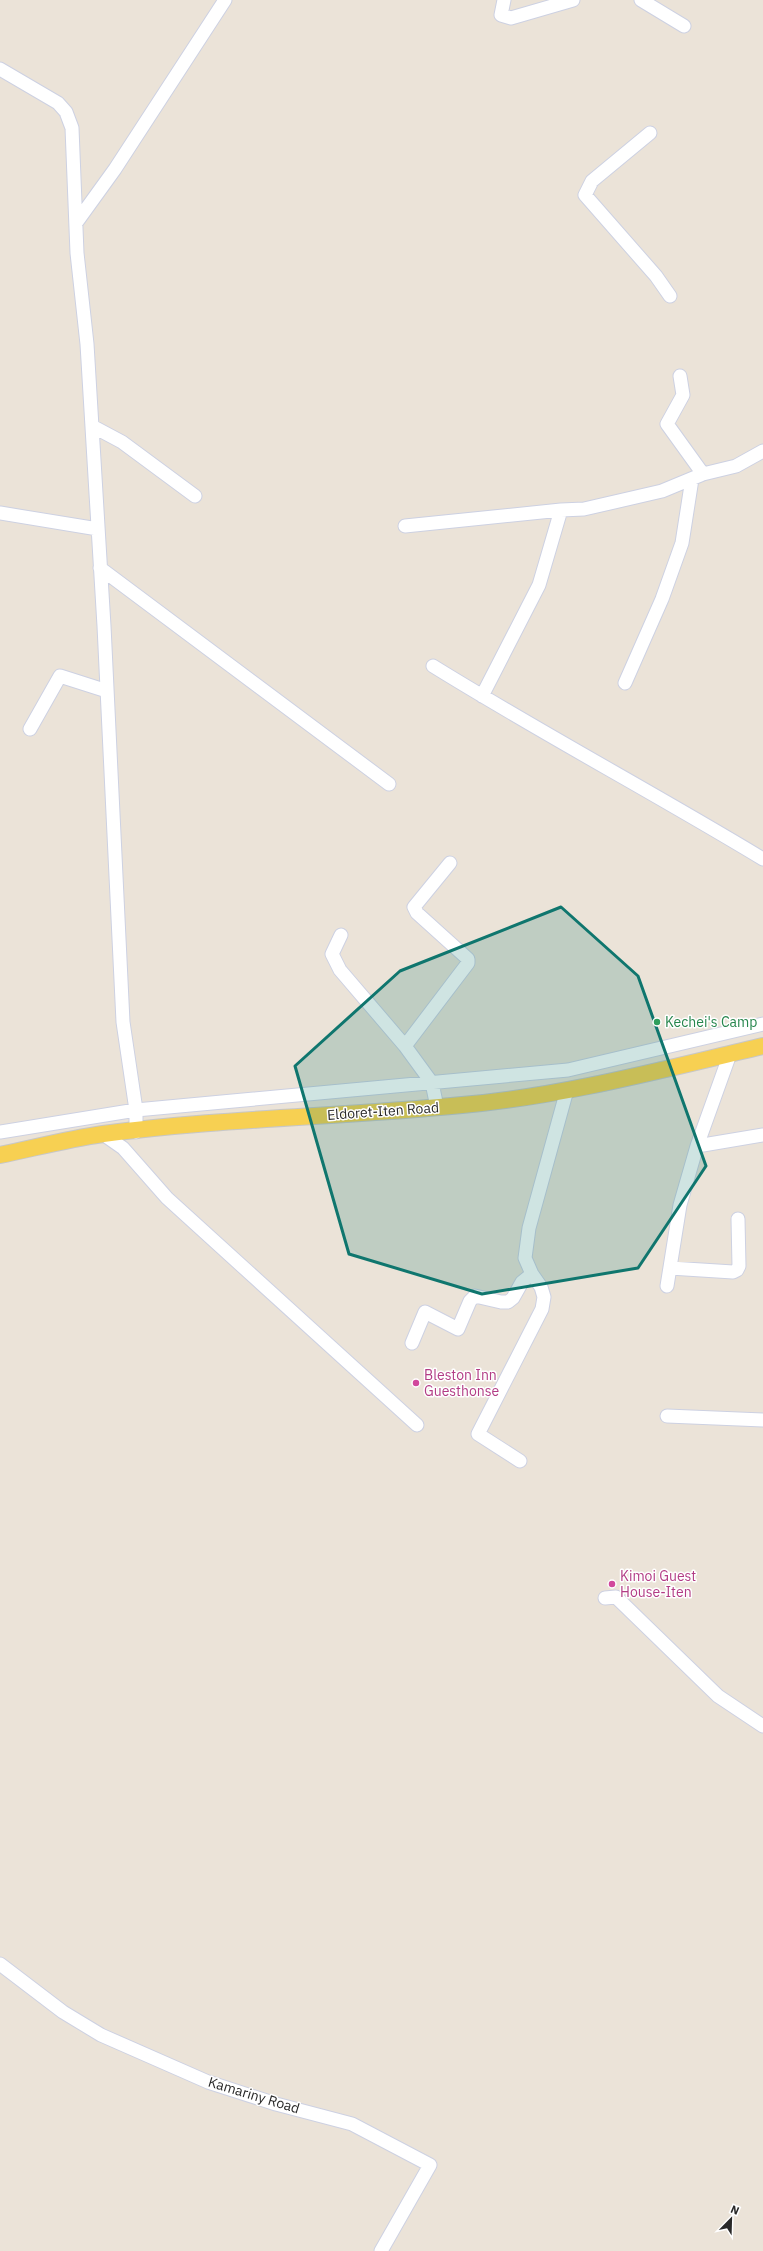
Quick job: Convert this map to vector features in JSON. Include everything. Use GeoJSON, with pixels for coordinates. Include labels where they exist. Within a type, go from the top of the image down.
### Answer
{"type":"FeatureCollection","features":[{"type":"Feature","properties":{"kind":"main road","name":"Eldoret-Iten Road"},"geometry":{"type":"LineString","coordinates":[[0,1155],[103,1134],[464,1105],[567,1090],[763,1046]]}},
{"type":"Feature","properties":{"kind":"street"},"geometry":{"type":"LineString","coordinates":[[76,223],[115,169],[225,0]]}},
{"type":"Feature","properties":{"kind":"street"},"geometry":{"type":"LineString","coordinates":[[504,0],[501,15],[511,18],[573,0]]}},
{"type":"Feature","properties":{"kind":"street"},"geometry":{"type":"LineString","coordinates":[[641,0],[684,26]]}},
{"type":"Feature","properties":{"kind":"street"},"geometry":{"type":"LineString","coordinates":[[0,69],[52,99],[66,112],[72,128],[76,223],[92,426],[98,529],[123,1022],[136,1110],[136,1132]]}},
{"type":"Feature","properties":{"kind":"street"},"geometry":{"type":"LineString","coordinates":[[650,133],[592,181],[585,195],[656,276],[670,296]]}},
{"type":"Feature","properties":{"kind":"street"},"geometry":{"type":"LineString","coordinates":[[625,682],[662,599],[682,543],[698,476],[668,424],[683,395],[680,376]]}},
{"type":"Feature","properties":{"kind":"street"},"geometry":{"type":"LineString","coordinates":[[92,426],[122,442],[195,496]]}},
{"type":"Feature","properties":{"kind":"street"},"geometry":{"type":"LineString","coordinates":[[405,526],[584,509],[662,491],[698,476],[736,466],[763,451]]}},
{"type":"Feature","properties":{"kind":"street"},"geometry":{"type":"LineString","coordinates":[[482,696],[539,585],[561,510]]}},
{"type":"Feature","properties":{"kind":"street"},"geometry":{"type":"LineString","coordinates":[[0,513],[98,529]]}},
{"type":"Feature","properties":{"kind":"street"},"geometry":{"type":"LineString","coordinates":[[100,568],[389,784]]}},
{"type":"Feature","properties":{"kind":"street"},"geometry":{"type":"LineString","coordinates":[[433,666],[482,696],[694,817],[763,859]]}},
{"type":"Feature","properties":{"kind":"street"},"geometry":{"type":"LineString","coordinates":[[30,729],[60,676],[107,691]]}},
{"type":"Feature","properties":{"kind":"street"},"geometry":{"type":"LineString","coordinates":[[405,1046],[468,963],[468,959],[417,913],[414,907],[450,863]]}},
{"type":"Feature","properties":{"kind":"street"},"geometry":{"type":"LineString","coordinates":[[340,935],[332,954],[340,970],[405,1046],[432,1083],[437,1107]]}},
{"type":"Feature","properties":{"kind":"street"},"geometry":{"type":"LineString","coordinates":[[0,1132],[136,1110],[568,1070],[763,1024]]}},
{"type":"Feature","properties":{"kind":"street"},"geometry":{"type":"LineString","coordinates":[[667,1286],[680,1205],[697,1146],[730,1054]]}},
{"type":"Feature","properties":{"kind":"street"},"geometry":{"type":"LineString","coordinates":[[520,1461],[478,1434],[542,1309],[544,1297],[541,1287],[532,1274],[525,1258],[529,1228],[567,1090]]}},
{"type":"Feature","properties":{"kind":"street"},"geometry":{"type":"LineString","coordinates":[[103,1134],[123,1148],[166,1198],[417,1425]]}},
{"type":"Feature","properties":{"kind":"street"},"geometry":{"type":"LineString","coordinates":[[697,1146],[763,1135]]}},
{"type":"Feature","properties":{"kind":"street"},"geometry":{"type":"LineString","coordinates":[[670,1268],[733,1272],[737,1270],[739,1266],[738,1219]]}},
{"type":"Feature","properties":{"kind":"street"},"geometry":{"type":"LineString","coordinates":[[412,1343],[425,1312],[458,1329],[470,1301],[475,1296],[501,1302],[508,1302],[513,1298],[522,1282],[532,1274]]}},
{"type":"Feature","properties":{"kind":"street"},"geometry":{"type":"LineString","coordinates":[[667,1416],[763,1420]]}},
{"type":"Feature","properties":{"kind":"street"},"geometry":{"type":"LineString","coordinates":[[605,1598],[616,1597],[718,1696],[763,1726]]}},
{"type":"Feature","properties":{"kind":"street","name":"Kamariny Road"},"geometry":{"type":"LineString","coordinates":[[0,1964],[63,2012],[101,2035],[208,2082],[276,2104],[352,2124],[430,2165],[381,2251]]}},
{"type":"Feature","properties":{"kind":"highlighted area"},"geometry":{"type":"Polygon","coordinates":[[[561,907],[638,976],[706,1166],[638,1268],[482,1294],[349,1254],[295,1066],[400,971],[561,907]]]}},
{"type":"Feature","properties":{"kind":"place","name":"Kechei's Camp"},"geometry":{"type":"Point","coordinates":[657,1022]}},
{"type":"Feature","properties":{"kind":"place","name":"Bleston Inn Guesthonse"},"geometry":{"type":"Point","coordinates":[416,1383]}},
{"type":"Feature","properties":{"kind":"place","name":"Kimoi Guest House-Iten"},"geometry":{"type":"Point","coordinates":[612,1584]}}]}
